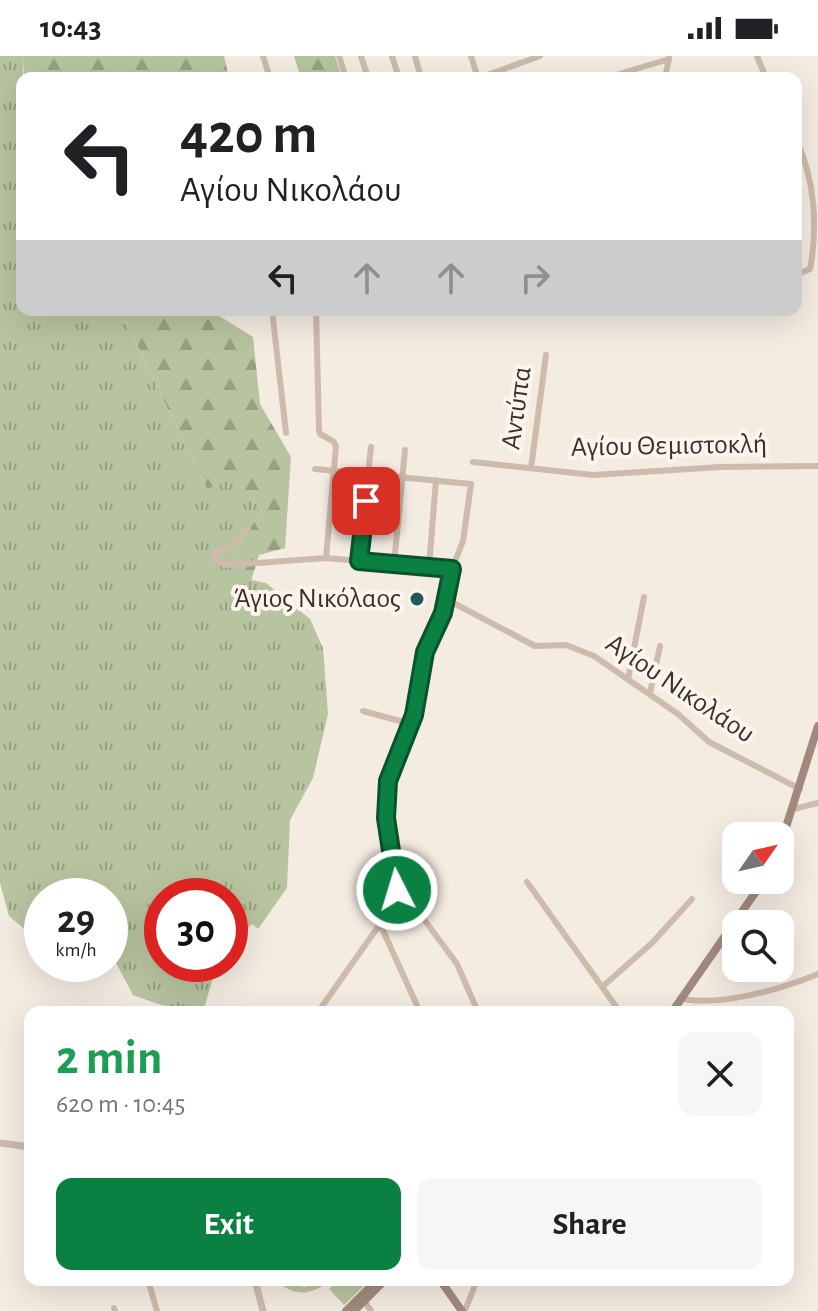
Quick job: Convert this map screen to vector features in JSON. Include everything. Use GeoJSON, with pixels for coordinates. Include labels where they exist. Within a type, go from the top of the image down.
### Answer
{"type":"FeatureCollection","features":[{"type":"Feature","properties":{"kind":"main road"},"geometry":{"type":"LineString","coordinates":[[789,822],[818,726]]}},
{"type":"Feature","properties":{"kind":"main road"},"geometry":{"type":"LineString","coordinates":[[676,1006],[754,894]]}},
{"type":"Feature","properties":{"kind":"main road"},"geometry":{"type":"LineString","coordinates":[[354,1311],[372,1286]]}},
{"type":"Feature","properties":{"kind":"main road"},"geometry":{"type":"LineString","coordinates":[[346,1311],[378,1286]]}},
{"type":"Feature","properties":{"kind":"main road"},"geometry":{"type":"LineString","coordinates":[[445,1286],[465,1310]]}},
{"type":"Feature","properties":{"kind":"main road"},"geometry":{"type":"LineString","coordinates":[[451,1286],[465,1310]]}},
{"type":"Feature","properties":{"kind":"street"},"geometry":{"type":"LineString","coordinates":[[492,72],[526,58],[540,56]]}},
{"type":"Feature","properties":{"kind":"street"},"geometry":{"type":"LineString","coordinates":[[624,72],[669,57]]}},
{"type":"Feature","properties":{"kind":"street"},"geometry":{"type":"LineString","coordinates":[[802,154],[810,173],[817,231],[810,269],[802,275]]}},
{"type":"Feature","properties":{"kind":"street"},"geometry":{"type":"LineString","coordinates":[[273,316],[286,433]]}},
{"type":"Feature","properties":{"kind":"street"},"geometry":{"type":"LineString","coordinates":[[316,316],[320,434],[336,446],[326,558]]}},
{"type":"Feature","properties":{"kind":"street","name":"Αντύπα"},"geometry":{"type":"LineString","coordinates":[[531,468],[546,355]]}},
{"type":"Feature","properties":{"kind":"street"},"geometry":{"type":"LineString","coordinates":[[359,561],[371,447]]}},
{"type":"Feature","properties":{"kind":"street"},"geometry":{"type":"LineString","coordinates":[[394,564],[405,450]]}},
{"type":"Feature","properties":{"kind":"street","name":"Αγίου Θεμιστοκλή"},"geometry":{"type":"LineString","coordinates":[[473,462],[593,475],[721,467],[818,466]]}},
{"type":"Feature","properties":{"kind":"street"},"geometry":{"type":"LineString","coordinates":[[315,469],[471,484],[467,524],[446,599],[425,652],[422,684],[411,724],[388,781],[385,798],[397,890],[380,924],[322,1006]]}},
{"type":"Feature","properties":{"kind":"street"},"geometry":{"type":"LineString","coordinates":[[429,567],[436,480]]}},
{"type":"Feature","properties":{"kind":"street"},"geometry":{"type":"LineString","coordinates":[[248,528],[230,547],[215,552],[212,558],[228,565],[326,558],[452,569]]}},
{"type":"Feature","properties":{"kind":"street"},"geometry":{"type":"LineString","coordinates":[[628,679],[644,597]]}},
{"type":"Feature","properties":{"kind":"street","name":"Αγίου Νικολάου"},"geometry":{"type":"LineString","coordinates":[[446,599],[535,646],[580,648],[650,693],[709,742],[800,789]]}},
{"type":"Feature","properties":{"kind":"street"},"geometry":{"type":"LineString","coordinates":[[650,693],[660,646]]}},
{"type":"Feature","properties":{"kind":"street"},"geometry":{"type":"LineString","coordinates":[[363,711],[411,724]]}},
{"type":"Feature","properties":{"kind":"street"},"geometry":{"type":"LineString","coordinates":[[794,809],[818,803]]}},
{"type":"Feature","properties":{"kind":"street"},"geometry":{"type":"LineString","coordinates":[[527,882],[616,1006]]}},
{"type":"Feature","properties":{"kind":"street"},"geometry":{"type":"LineString","coordinates":[[397,890],[412,903],[457,964],[475,1006]]}},
{"type":"Feature","properties":{"kind":"street"},"geometry":{"type":"LineString","coordinates":[[602,987],[652,943],[692,899]]}},
{"type":"Feature","properties":{"kind":"street"},"geometry":{"type":"LineString","coordinates":[[380,924],[416,1006]]}},
{"type":"Feature","properties":{"kind":"street"},"geometry":{"type":"LineString","coordinates":[[681,999],[705,1003],[767,992],[818,974]]}},
{"type":"Feature","properties":{"kind":"street"},"geometry":{"type":"LineString","coordinates":[[0,1143],[24,1146]]}},
{"type":"Feature","properties":{"kind":"street"},"geometry":{"type":"LineString","coordinates":[[150,1286],[157,1311]]}},
{"type":"Feature","properties":{"kind":"street"},"geometry":{"type":"LineString","coordinates":[[257,1286],[263,1311]]}},
{"type":"Feature","properties":{"kind":"street"},"geometry":{"type":"LineString","coordinates":[[465,1310],[475,1286]]}},
{"type":"Feature","properties":{"kind":"street"},"geometry":{"type":"LineString","coordinates":[[362,1299],[371,1311]]}},
{"type":"Feature","properties":{"kind":"green space"},"geometry":{"type":"Polygon","coordinates":[[[0,56],[23,56],[23,72],[16,72],[16,316],[123,316],[207,489],[235,477],[262,510],[235,551],[251,580],[266,583],[310,619],[323,648],[328,714],[313,778],[290,820],[287,888],[258,929],[252,924],[248,928],[248,878],[144,878],[144,982],[212,982],[205,1006],[167,1006],[133,995],[126,982],[128,878],[24,878],[24,929],[9,916],[0,883],[0,56]]]}},
{"type":"Feature","properties":{"kind":"green space"},"geometry":{"type":"Polygon","coordinates":[[[23,56],[224,56],[228,72],[24,72],[23,56]]]}},
{"type":"Feature","properties":{"kind":"green space"},"geometry":{"type":"Polygon","coordinates":[[[294,56],[335,56],[340,72],[299,72],[294,56]]]}},
{"type":"Feature","properties":{"kind":"green space"},"geometry":{"type":"Polygon","coordinates":[[[123,316],[220,316],[253,337],[260,404],[291,457],[285,548],[259,555],[251,581],[235,551],[262,510],[235,478],[207,489],[123,316]]]}},
{"type":"Feature","properties":{"kind":"green space"},"geometry":{"type":"Polygon","coordinates":[[[283,1286],[322,1286],[304,1292],[283,1286]]]}},
{"type":"Feature","properties":{"kind":"green space"},"geometry":{"type":"Polygon","coordinates":[[[332,1286],[364,1286],[344,1305],[329,1289],[332,1286]]]}},
{"type":"Feature","properties":{"kind":"place","name":"Άγιος Νικόλαος"},"geometry":{"type":"Point","coordinates":[417,599]}},
{"type":"Feature","properties":{"kind":"route"},"geometry":{"type":"LineString","coordinates":[[366,501],[359,561],[452,569],[443,613],[425,652],[422,684],[414,715],[388,781],[385,798],[398,879],[397,890]]}}]}
